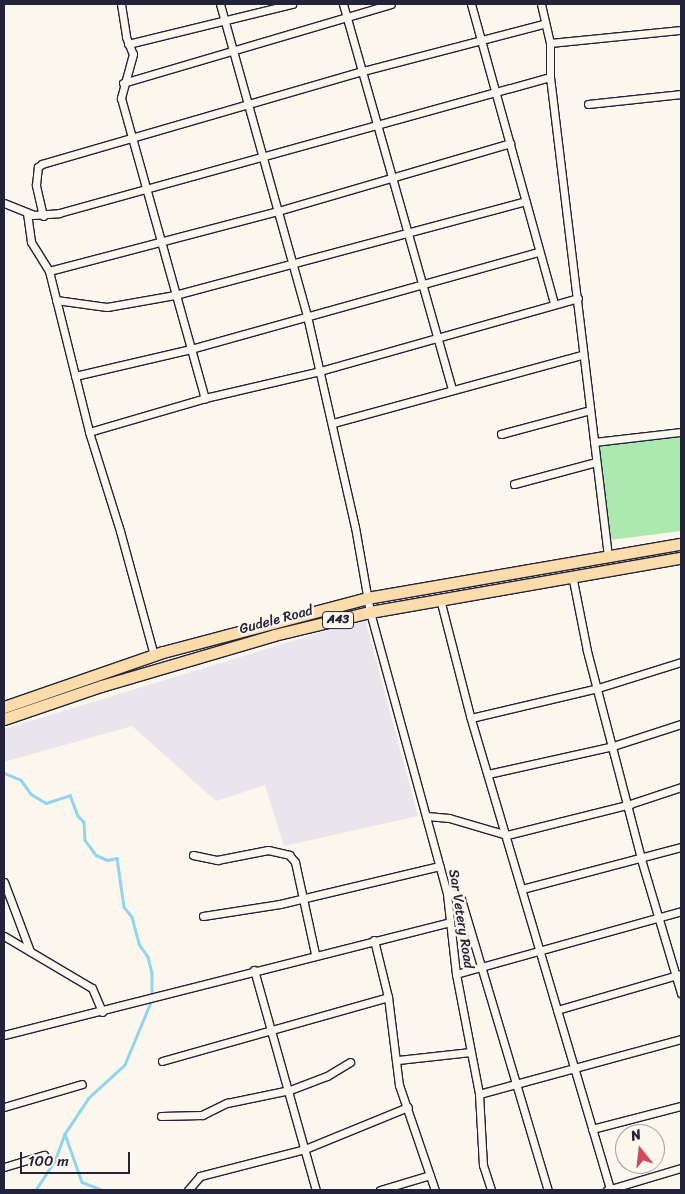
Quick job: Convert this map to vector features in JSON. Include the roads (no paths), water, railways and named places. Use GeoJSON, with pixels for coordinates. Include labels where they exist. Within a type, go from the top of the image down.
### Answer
{"type":"FeatureCollection","features":[{"type":"Feature","properties":{"kind":"highway","name":"Gudele Road"},"geometry":{"type":"LineString","coordinates":[[4,707],[154,655],[367,598],[608,555],[681,544]]}},
{"type":"Feature","properties":{"kind":"highway","name":"Gudele Road"},"geometry":{"type":"LineString","coordinates":[[4,719],[100,686],[265,637],[370,612],[572,575],[681,558]]}},
{"type":"Feature","properties":{"kind":"street"},"geometry":{"type":"LineString","coordinates":[[121,4],[128,44],[133,59],[123,83],[121,98],[144,190],[204,398]]}},
{"type":"Feature","properties":{"kind":"street","name":"Sar Vetery Road"},"geometry":{"type":"LineString","coordinates":[[220,4],[307,316],[333,423],[370,612],[446,889],[456,974],[479,1094],[483,1165],[490,1190]]}},
{"type":"Feature","properties":{"kind":"street"},"geometry":{"type":"LineString","coordinates":[[128,44],[224,18],[292,4]]}},
{"type":"Feature","properties":{"kind":"street"},"geometry":{"type":"LineString","coordinates":[[343,4],[394,177],[407,231],[452,390]]}},
{"type":"Feature","properties":{"kind":"street"},"geometry":{"type":"LineString","coordinates":[[123,83],[347,15],[391,4]]}},
{"type":"Feature","properties":{"kind":"street"},"geometry":{"type":"LineString","coordinates":[[472,4],[554,304]]}},
{"type":"Feature","properties":{"kind":"street"},"geometry":{"type":"LineString","coordinates":[[541,4],[544,24],[550,43],[550,77],[578,298],[582,355],[608,555]]}},
{"type":"Feature","properties":{"kind":"street"},"geometry":{"type":"LineString","coordinates":[[43,216],[36,186],[38,167],[363,71],[544,24]]}},
{"type":"Feature","properties":{"kind":"street"},"geometry":{"type":"LineString","coordinates":[[550,43],[681,30]]}},
{"type":"Feature","properties":{"kind":"street"},"geometry":{"type":"LineString","coordinates":[[4,203],[27,213],[43,216],[264,158],[550,77]]}},
{"type":"Feature","properties":{"kind":"street"},"geometry":{"type":"LineString","coordinates":[[588,104],[681,94]]}},
{"type":"Feature","properties":{"kind":"street"},"geometry":{"type":"LineString","coordinates":[[49,271],[278,211],[510,143]]}},
{"type":"Feature","properties":{"kind":"street"},"geometry":{"type":"LineString","coordinates":[[56,300],[107,307],[174,295],[526,200]]}},
{"type":"Feature","properties":{"kind":"street"},"geometry":{"type":"LineString","coordinates":[[27,213],[31,242],[49,271],[89,432],[120,531],[154,655]]}},
{"type":"Feature","properties":{"kind":"street"},"geometry":{"type":"LineString","coordinates":[[75,376],[191,349],[539,252]]}},
{"type":"Feature","properties":{"kind":"street"},"geometry":{"type":"LineString","coordinates":[[89,432],[204,398],[320,371],[438,336],[578,298]]}},
{"type":"Feature","properties":{"kind":"street"},"geometry":{"type":"LineString","coordinates":[[333,423],[582,355]]}},
{"type":"Feature","properties":{"kind":"street"},"geometry":{"type":"LineString","coordinates":[[500,434],[590,410]]}},
{"type":"Feature","properties":{"kind":"street"},"geometry":{"type":"LineString","coordinates":[[594,442],[681,432]]}},
{"type":"Feature","properties":{"kind":"street"},"geometry":{"type":"LineString","coordinates":[[514,484],[596,462]]}},
{"type":"Feature","properties":{"kind":"street"},"geometry":{"type":"LineString","coordinates":[[572,575],[587,651],[630,804],[641,858],[679,975],[681,993]]}},
{"type":"Feature","properties":{"kind":"street"},"geometry":{"type":"LineString","coordinates":[[440,599],[471,718],[609,1190],[681,1168]]}},
{"type":"Feature","properties":{"kind":"street"},"geometry":{"type":"LineString","coordinates":[[471,718],[598,688],[681,662]]}},
{"type":"Feature","properties":{"kind":"street"},"geometry":{"type":"LineString","coordinates":[[488,774],[613,746],[681,724]]}},
{"type":"Feature","properties":{"kind":"street"},"geometry":{"type":"LineString","coordinates":[[427,816],[449,818],[506,835],[630,804],[681,787]]}},
{"type":"Feature","properties":{"kind":"street"},"geometry":{"type":"LineString","coordinates":[[522,889],[681,847]]}},
{"type":"Feature","properties":{"kind":"street"},"geometry":{"type":"LineString","coordinates":[[193,855],[217,860],[268,850],[289,855],[295,862],[315,954]]}},
{"type":"Feature","properties":{"kind":"street"},"geometry":{"type":"LineString","coordinates":[[203,916],[303,898],[440,866]]}},
{"type":"Feature","properties":{"kind":"street"},"geometry":{"type":"LineString","coordinates":[[4,882],[30,951]]}},
{"type":"Feature","properties":{"kind":"street"},"geometry":{"type":"LineString","coordinates":[[446,889],[460,900],[482,967],[548,1190]]}},
{"type":"Feature","properties":{"kind":"street"},"geometry":{"type":"LineString","coordinates":[[456,974],[681,911]]}},
{"type":"Feature","properties":{"kind":"street"},"geometry":{"type":"LineString","coordinates":[[4,1035],[102,1012],[315,954],[450,922]]}},
{"type":"Feature","properties":{"kind":"street"},"geometry":{"type":"LineString","coordinates":[[4,936],[92,988],[102,1012]]}},
{"type":"Feature","properties":{"kind":"street"},"geometry":{"type":"LineString","coordinates":[[374,940],[388,997],[398,1060],[399,1085],[435,1190]]}},
{"type":"Feature","properties":{"kind":"street"},"geometry":{"type":"LineString","coordinates":[[254,970],[290,1090],[316,1190]]}},
{"type":"Feature","properties":{"kind":"street"},"geometry":{"type":"LineString","coordinates":[[557,1010],[679,975]]}},
{"type":"Feature","properties":{"kind":"street"},"geometry":{"type":"LineString","coordinates":[[162,1061],[388,997]]}},
{"type":"Feature","properties":{"kind":"street"},"geometry":{"type":"LineString","coordinates":[[479,1094],[574,1066],[681,1039]]}},
{"type":"Feature","properties":{"kind":"street"},"geometry":{"type":"LineString","coordinates":[[398,1060],[471,1052]]}},
{"type":"Feature","properties":{"kind":"street"},"geometry":{"type":"LineString","coordinates":[[162,1116],[202,1115],[227,1103],[290,1090],[327,1076],[350,1062]]}},
{"type":"Feature","properties":{"kind":"street"},"geometry":{"type":"LineString","coordinates":[[4,1107],[82,1084]]}},
{"type":"Feature","properties":{"kind":"street"},"geometry":{"type":"LineString","coordinates":[[592,1129],[681,1106]]}},
{"type":"Feature","properties":{"kind":"street"},"geometry":{"type":"LineString","coordinates":[[188,1190],[200,1176],[305,1149],[408,1108]]}},
{"type":"Feature","properties":{"kind":"street"},"geometry":{"type":"LineString","coordinates":[[4,1166],[44,1155]]}},
{"type":"Feature","properties":{"kind":"street"},"geometry":{"type":"LineString","coordinates":[[380,1190],[430,1175]]}},
{"type":"Feature","properties":{"kind":"waterway"},"geometry":{"type":"LineString","coordinates":[[4,773],[21,780],[31,794],[46,803],[70,795],[78,816],[84,822],[85,840],[96,855],[107,860],[117,858],[124,907],[132,917],[139,944],[148,957],[152,973],[152,1000],[125,1065],[89,1098],[65,1134],[55,1161],[36,1190]]}},
{"type":"Feature","properties":{"kind":"waterway"},"geometry":{"type":"LineString","coordinates":[[65,1134],[82,1182],[103,1190]]}}]}
